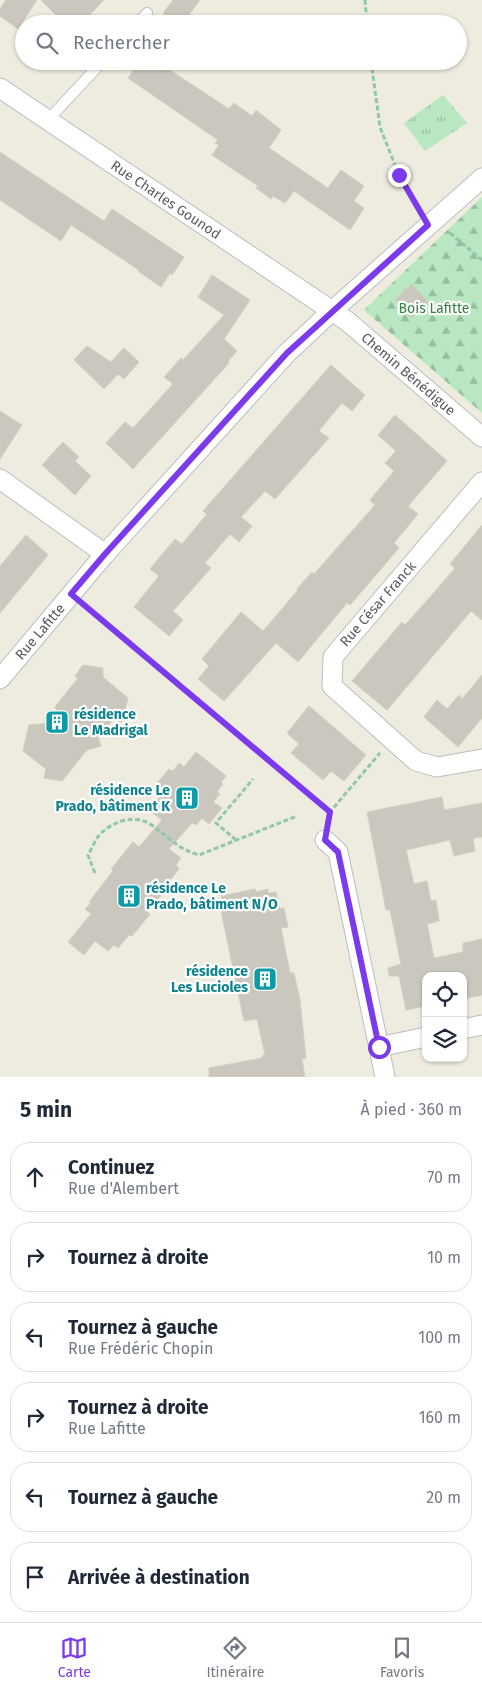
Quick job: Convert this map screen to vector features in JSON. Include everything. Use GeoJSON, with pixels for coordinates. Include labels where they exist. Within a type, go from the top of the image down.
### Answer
{"type":"FeatureCollection","features":[{"type":"Feature","properties":{"kind":"street","name":"Rue Charles Gounod"},"geometry":{"type":"LineString","coordinates":[[0,88],[332,311]]}},
{"type":"Feature","properties":{"kind":"street","name":"Rue Lafitte"},"geometry":{"type":"LineString","coordinates":[[0,680],[105,554],[287,353],[482,178]]}},
{"type":"Feature","properties":{"kind":"street","name":"Chemin Bénédigue"},"geometry":{"type":"LineString","coordinates":[[332,311],[347,321],[482,438]]}},
{"type":"Feature","properties":{"kind":"street"},"geometry":{"type":"LineString","coordinates":[[0,479],[105,554]]}},
{"type":"Feature","properties":{"kind":"street","name":"Rue César Franck"},"geometry":{"type":"LineString","coordinates":[[482,482],[333,657],[332,686],[416,761],[437,767],[482,759]]}},
{"type":"Feature","properties":{"kind":"street"},"geometry":{"type":"LineString","coordinates":[[325,840],[338,852],[385,1077]]}},
{"type":"Feature","properties":{"kind":"street"},"geometry":{"type":"LineString","coordinates":[[467,1028],[482,1025]]}},
{"type":"Feature","properties":{"kind":"street"},"geometry":{"type":"LineString","coordinates":[[379,1047],[422,1038]]}},
{"type":"Feature","properties":{"kind":"lane"},"geometry":{"type":"LineString","coordinates":[[48,120],[94,70]]}},
{"type":"Feature","properties":{"kind":"path"},"geometry":{"type":"LineString","coordinates":[[365,0],[366,15]]}},
{"type":"Feature","properties":{"kind":"path"},"geometry":{"type":"LineString","coordinates":[[372,70],[380,127],[399,175],[431,223],[482,260]]}},
{"type":"Feature","properties":{"kind":"path"},"geometry":{"type":"LineString","coordinates":[[71,594],[330,812]]}},
{"type":"Feature","properties":{"kind":"path"},"geometry":{"type":"LineString","coordinates":[[325,840],[330,812],[392,740]]}},
{"type":"Feature","properties":{"kind":"path"},"geometry":{"type":"LineString","coordinates":[[236,840],[216,823],[253,779]]}},
{"type":"Feature","properties":{"kind":"path"},"geometry":{"type":"LineString","coordinates":[[95,873],[88,855],[97,837],[114,823],[134,820],[148,823],[186,851],[199,855],[297,816]]}},
{"type":"Feature","properties":{"kind":"green space"},"geometry":{"type":"Polygon","coordinates":[[[443,95],[467,123],[425,151],[404,123],[443,95]]]}},
{"type":"Feature","properties":{"kind":"green space","name":"Bois Lafitte"},"geometry":{"type":"Polygon","coordinates":[[[482,197],[482,413],[364,310],[482,197]]]}},
{"type":"Feature","properties":{"kind":"building"},"geometry":{"type":"Polygon","coordinates":[[[6,0],[37,0],[27,15],[15,15],[15,27],[0,16],[0,9],[6,0]]]}},
{"type":"Feature","properties":{"kind":"building"},"geometry":{"type":"Polygon","coordinates":[[[41,0],[104,0],[90,15],[56,15],[41,0]]]}},
{"type":"Feature","properties":{"kind":"building"},"geometry":{"type":"Polygon","coordinates":[[[173,0],[200,0],[189,15],[166,15],[163,13],[173,0]]]}},
{"type":"Feature","properties":{"kind":"building"},"geometry":{"type":"Polygon","coordinates":[[[134,70],[170,70],[229,109],[234,103],[252,116],[256,110],[281,130],[269,148],[328,188],[341,170],[364,186],[354,201],[364,208],[350,230],[294,191],[285,203],[273,196],[271,199],[256,188],[258,186],[212,155],[219,145],[215,143],[218,140],[128,78],[134,70]]]}},
{"type":"Feature","properties":{"kind":"building"},"geometry":{"type":"Polygon","coordinates":[[[0,152],[104,221],[112,209],[184,257],[161,287],[139,270],[71,225],[61,241],[0,200],[0,152]]]}},
{"type":"Feature","properties":{"kind":"building"},"geometry":{"type":"Polygon","coordinates":[[[212,275],[250,300],[224,339],[237,351],[228,361],[229,363],[133,469],[106,443],[125,422],[133,428],[173,384],[164,377],[181,358],[183,360],[224,315],[198,297],[212,275]]]}},
{"type":"Feature","properties":{"kind":"building"},"geometry":{"type":"Polygon","coordinates":[[[412,284],[428,302],[411,318],[395,300],[412,284]]]}},
{"type":"Feature","properties":{"kind":"building"},"geometry":{"type":"Polygon","coordinates":[[[87,346],[111,362],[124,348],[139,362],[124,379],[118,374],[104,389],[74,360],[87,346]]]}},
{"type":"Feature","properties":{"kind":"building"},"geometry":{"type":"Polygon","coordinates":[[[331,365],[365,395],[352,411],[342,403],[319,431],[329,438],[275,499],[265,491],[241,517],[252,526],[239,542],[230,534],[205,563],[211,568],[173,611],[183,620],[169,636],[134,607],[159,576],[150,569],[175,539],[182,544],[207,514],[203,511],[331,365]]]}},
{"type":"Feature","properties":{"kind":"building"},"geometry":{"type":"Polygon","coordinates":[[[0,411],[22,425],[0,459],[0,411]]]}},
{"type":"Feature","properties":{"kind":"building"},"geometry":{"type":"Polygon","coordinates":[[[395,415],[447,461],[408,506],[418,514],[394,543],[399,548],[350,605],[347,603],[298,662],[276,643],[224,701],[198,679],[209,666],[202,659],[241,612],[263,631],[312,572],[314,574],[375,505],[370,500],[394,471],[385,463],[396,451],[378,435],[395,415]]]}},
{"type":"Feature","properties":{"kind":"building"},"geometry":{"type":"Polygon","coordinates":[[[63,442],[79,457],[75,461],[91,476],[75,495],[42,465],[63,442]]]}},
{"type":"Feature","properties":{"kind":"building"},"geometry":{"type":"Polygon","coordinates":[[[482,525],[482,620],[471,611],[387,710],[352,681],[402,622],[405,625],[455,568],[450,564],[482,525]]]}},
{"type":"Feature","properties":{"kind":"building"},"geometry":{"type":"Polygon","coordinates":[[[26,535],[48,555],[0,613],[0,566],[26,535]]]}},
{"type":"Feature","properties":{"kind":"building"},"geometry":{"type":"Polygon","coordinates":[[[83,665],[103,668],[103,677],[128,698],[122,722],[113,720],[98,737],[101,746],[87,750],[62,781],[44,778],[46,769],[23,751],[29,725],[61,722],[55,707],[78,678],[75,676],[83,665]]]}},
{"type":"Feature","properties":{"kind":"building"},"geometry":{"type":"Polygon","coordinates":[[[482,675],[482,718],[458,747],[424,717],[437,700],[447,709],[459,695],[462,699],[482,675]]]}},
{"type":"Feature","properties":{"kind":"building"},"geometry":{"type":"Polygon","coordinates":[[[309,706],[366,755],[344,781],[331,771],[323,780],[291,753],[299,744],[287,733],[309,706]]]}},
{"type":"Feature","properties":{"kind":"building"},"geometry":{"type":"Polygon","coordinates":[[[196,752],[226,776],[217,792],[220,794],[213,802],[222,808],[209,824],[202,818],[196,825],[192,823],[169,849],[181,858],[176,865],[179,869],[168,883],[170,885],[147,912],[150,914],[132,936],[129,935],[118,948],[114,945],[108,951],[95,941],[84,955],[68,942],[91,914],[85,909],[113,871],[111,869],[133,842],[139,847],[162,820],[149,810],[161,795],[153,788],[169,769],[173,771],[179,763],[184,767],[196,752]]]}},
{"type":"Feature","properties":{"kind":"building"},"geometry":{"type":"Polygon","coordinates":[[[442,797],[444,810],[482,803],[482,837],[473,838],[475,851],[454,856],[450,840],[406,850],[414,884],[427,881],[431,901],[436,900],[439,921],[427,924],[434,958],[463,952],[463,943],[482,939],[482,995],[467,998],[467,972],[422,972],[422,1007],[406,1010],[399,976],[389,976],[388,968],[401,964],[390,910],[386,910],[367,812],[442,797]]]}},
{"type":"Feature","properties":{"kind":"building","name":"résidence Les Lucioles"},"geometry":{"type":"Polygon","coordinates":[[[255,889],[256,892],[268,889],[268,893],[276,892],[280,909],[284,908],[288,927],[281,928],[290,973],[294,973],[300,1000],[306,1058],[302,1059],[305,1077],[209,1077],[209,1068],[262,1058],[265,1055],[257,1019],[244,1021],[220,906],[223,906],[221,896],[255,889]]]}},
{"type":"Feature","properties":{"kind":"place","name":"résidence Le Madrigal"},"geometry":{"type":"Point","coordinates":[57,722]}},
{"type":"Feature","properties":{"kind":"place","name":"résidence Le Prado, bâtiment K"},"geometry":{"type":"Point","coordinates":[187,798]}},
{"type":"Feature","properties":{"kind":"place","name":"résidence Le Prado, bâtiment N/O"},"geometry":{"type":"Point","coordinates":[129,896]}},
{"type":"Feature","properties":{"kind":"place","name":"résidence Les Lucioles"},"geometry":{"type":"Point","coordinates":[265,979]}},
{"type":"Feature","properties":{"kind":"route"},"geometry":{"type":"LineString","coordinates":[[379,1047],[338,852],[325,840],[330,812],[71,594],[287,353],[428,225],[399,175]]}}]}
